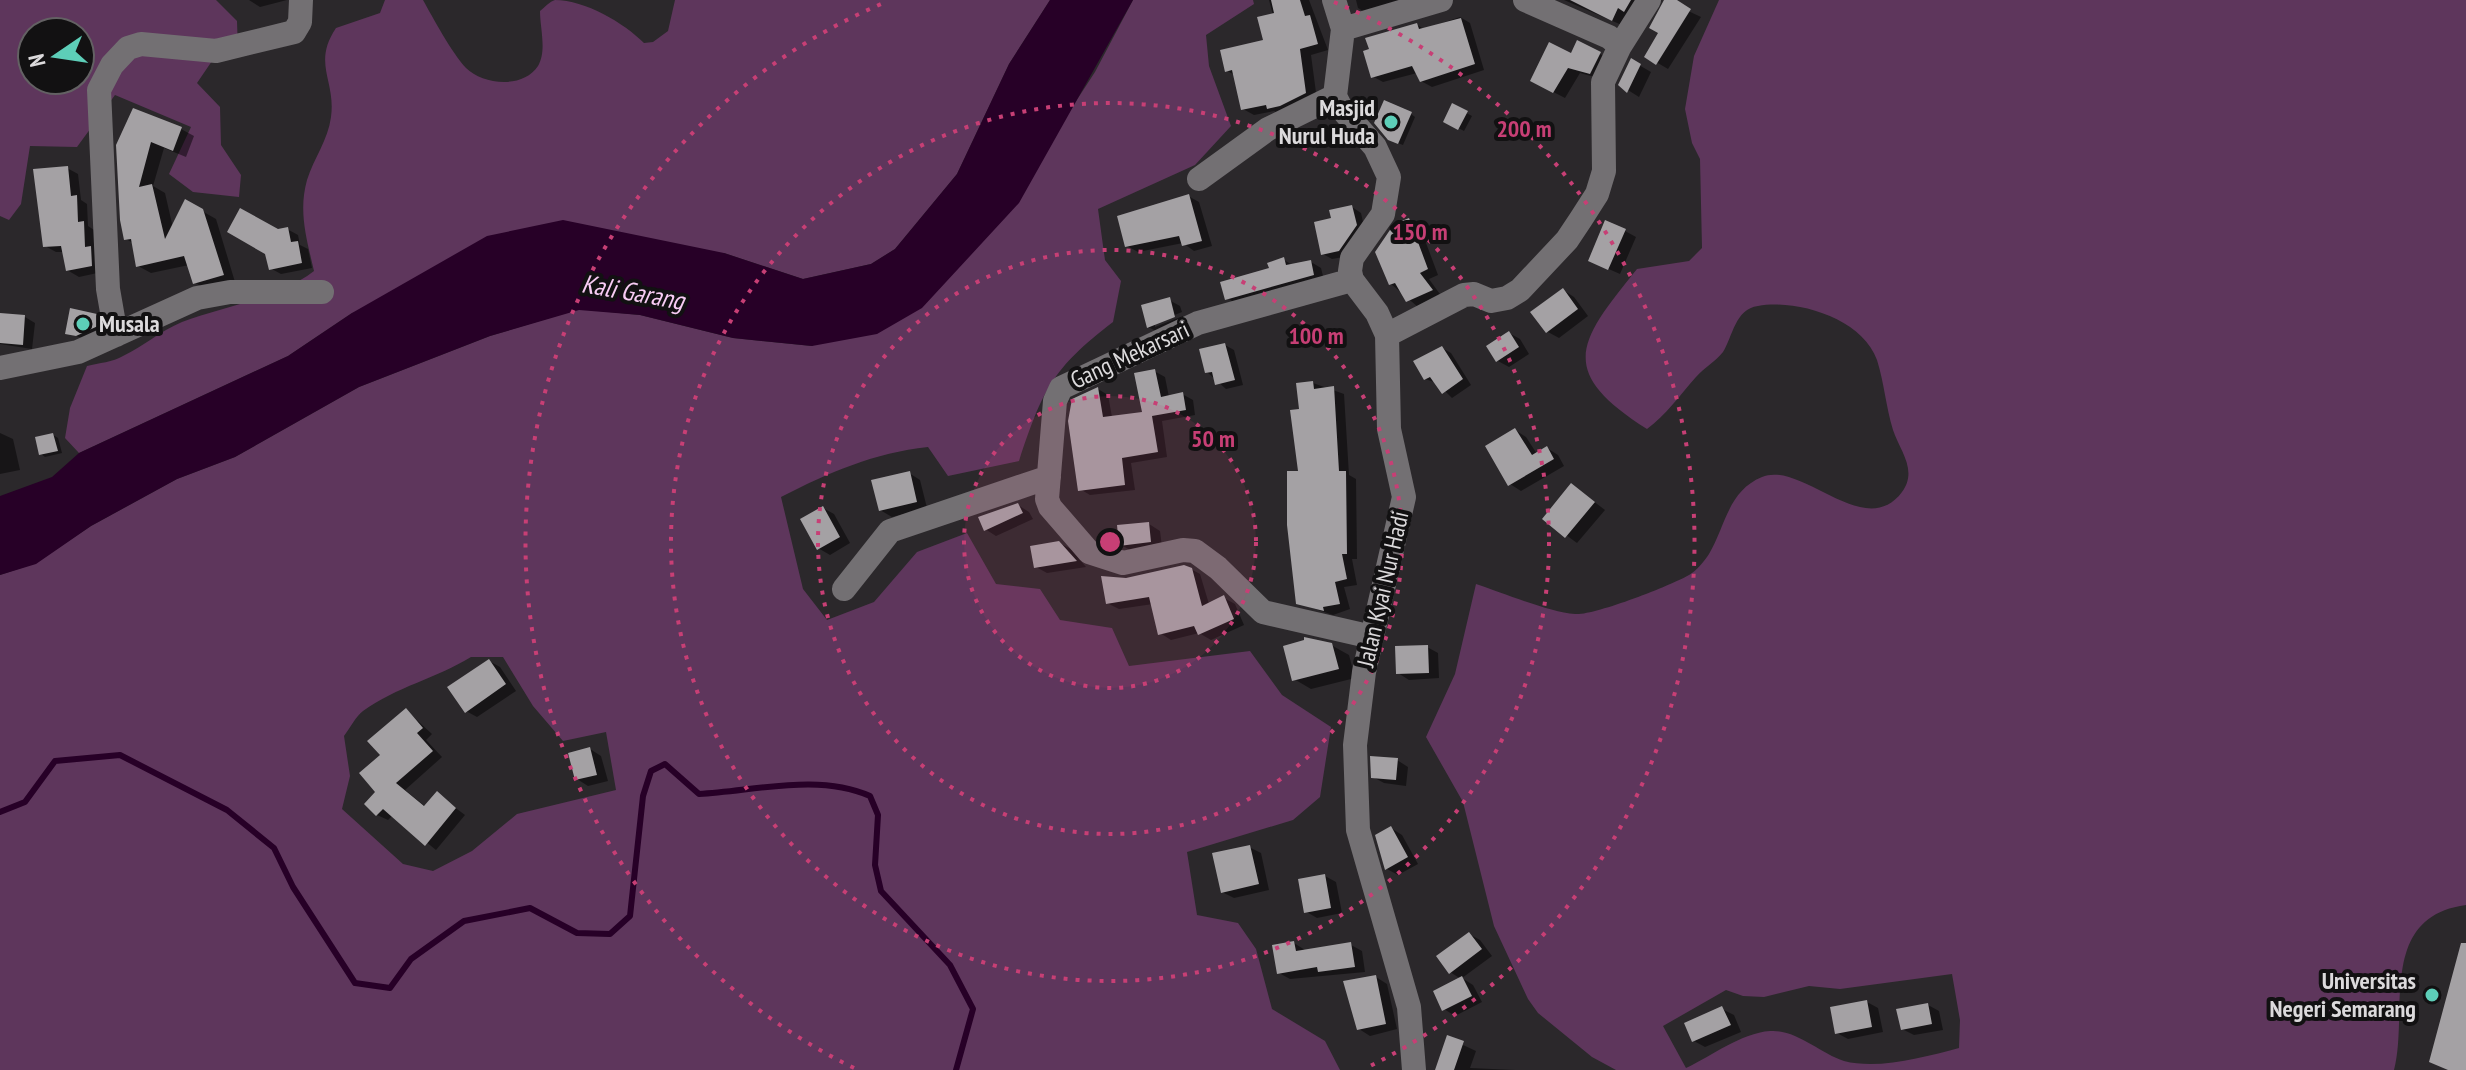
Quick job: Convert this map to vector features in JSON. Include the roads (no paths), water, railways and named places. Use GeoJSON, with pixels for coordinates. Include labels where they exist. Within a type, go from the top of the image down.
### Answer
{"type":"FeatureCollection","features":[{"type":"Feature","properties":{"kind":"street"},"geometry":{"type":"LineString","coordinates":[[116,335],[108,289],[99,90],[112,65],[128,48],[141,44],[216,51],[294,32],[300,22],[301,0]]}},
{"type":"Feature","properties":{"kind":"street"},"geometry":{"type":"LineString","coordinates":[[1334,0],[1343,29],[1335,96],[1341,108],[1375,147],[1389,177],[1383,214],[1352,258],[1352,280]]}},
{"type":"Feature","properties":{"kind":"street"},"geometry":{"type":"LineString","coordinates":[[1343,29],[1441,0]]}},
{"type":"Feature","properties":{"kind":"street"},"geometry":{"type":"LineString","coordinates":[[1525,0],[1609,37],[1620,46]]}},
{"type":"Feature","properties":{"kind":"street"},"geometry":{"type":"LineString","coordinates":[[1387,335],[1464,295],[1474,294],[1491,301],[1507,298],[1520,290],[1567,240],[1597,194],[1604,171],[1603,82],[1620,46],[1649,0]]}},
{"type":"Feature","properties":{"kind":"street"},"geometry":{"type":"LineString","coordinates":[[1199,179],[1268,129],[1335,96]]}},
{"type":"Feature","properties":{"kind":"street","name":"Jalan Kyai Nur Hadi"},"geometry":{"type":"LineString","coordinates":[[1352,280],[1377,313],[1387,335],[1389,429],[1404,497],[1372,637],[1355,745],[1358,830],[1409,1007],[1414,1070]]}},
{"type":"Feature","properties":{"kind":"street","name":"Gang Mekarsari"},"geometry":{"type":"LineString","coordinates":[[1352,280],[1198,323],[1065,384],[1055,401],[1049,477],[1050,507],[1089,552],[1123,563],[1183,550],[1195,551],[1218,568],[1263,612],[1372,637]]}},
{"type":"Feature","properties":{"kind":"street"},"geometry":{"type":"LineString","coordinates":[[0,368],[66,356],[197,298],[230,292],[322,292]]}},
{"type":"Feature","properties":{"kind":"street"},"geometry":{"type":"LineString","coordinates":[[844,589],[890,531],[1049,477]]}},
{"type":"Feature","properties":{"kind":"water","name":"Kali Garang"},"geometry":{"type":"Polygon","coordinates":[[[1050,0],[1133,0],[1019,203],[922,308],[877,334],[812,346],[733,338],[640,315],[579,310],[490,336],[359,387],[235,457],[177,479],[91,526],[36,564],[0,575],[0,496],[52,477],[79,453],[288,356],[352,313],[487,236],[563,220],[724,253],[803,279],[871,264],[895,249],[957,174],[1009,64],[1050,0]]]}},
{"type":"Feature","properties":{"kind":"waterway"},"geometry":{"type":"LineString","coordinates":[[0,812],[25,802],[55,761],[120,755],[227,810],[274,848],[293,887],[355,983],[390,988],[411,959],[464,921],[530,908],[577,933],[610,934],[630,916],[643,796],[651,771],[665,764],[699,794],[808,784],[850,789],[870,796],[878,815],[875,865],[881,891],[950,965],[973,1009],[956,1070]]}},
{"type":"Feature","properties":{"kind":"place","name":"Masjid Nurul Huda"},"geometry":{"type":"Point","coordinates":[1391,122]}},
{"type":"Feature","properties":{"kind":"place","name":"Musala"},"geometry":{"type":"Point","coordinates":[83,324]}},
{"type":"Feature","properties":{"kind":"place","name":"Universitas Negeri Semarang"},"geometry":{"type":"Point","coordinates":[2432,995]}}]}
